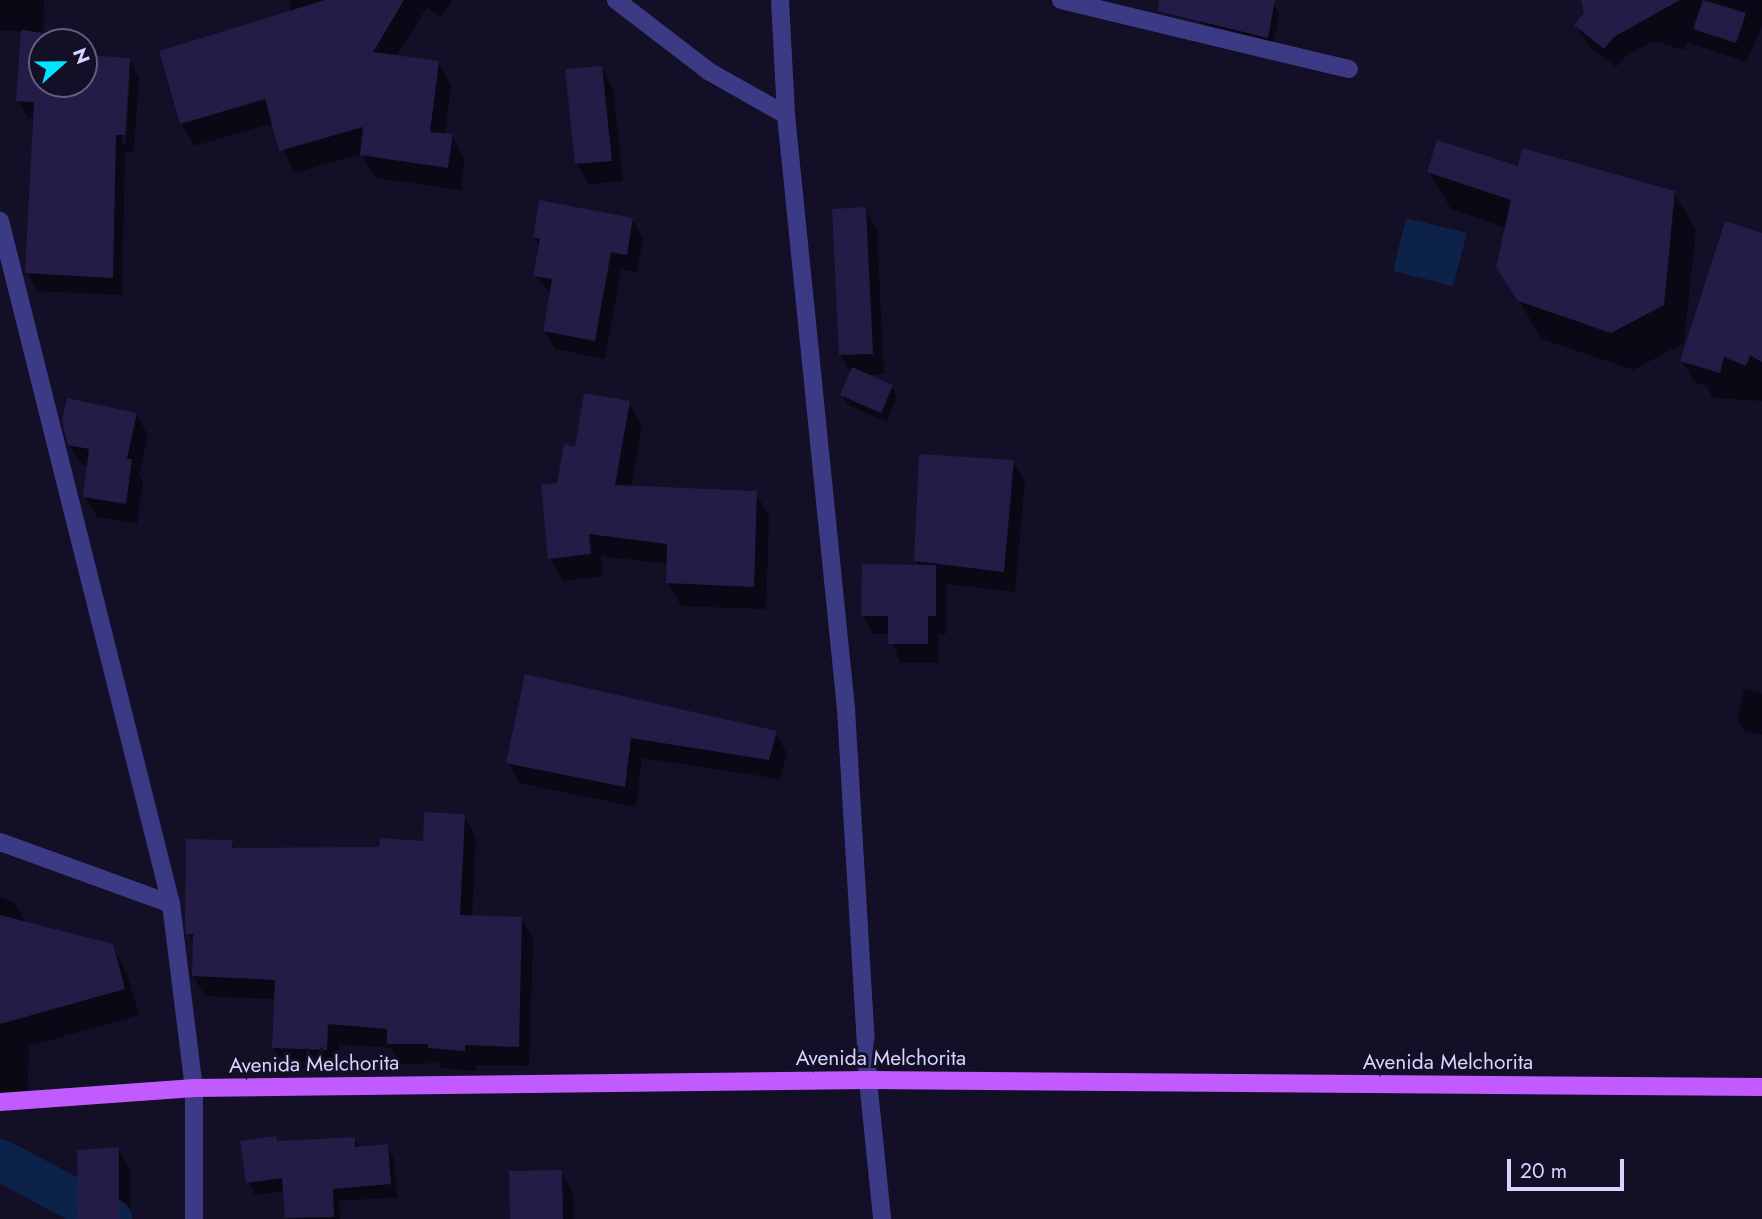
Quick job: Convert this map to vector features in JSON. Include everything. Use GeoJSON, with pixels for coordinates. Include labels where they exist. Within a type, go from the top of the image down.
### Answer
{"type":"FeatureCollection","features":[{"type":"Feature","properties":{"kind":"main road","name":"Avenida Melchorita"},"geometry":{"type":"LineString","coordinates":[[0,1102],[194,1088],[868,1080],[1762,1087]]}},
{"type":"Feature","properties":{"kind":"street"},"geometry":{"type":"LineString","coordinates":[[616,0],[710,72],[786,115]]}},
{"type":"Feature","properties":{"kind":"street"},"geometry":{"type":"LineString","coordinates":[[780,0],[786,115],[846,709],[868,1080],[881,1219]]}},
{"type":"Feature","properties":{"kind":"street"},"geometry":{"type":"LineString","coordinates":[[1061,0],[1349,69]]}},
{"type":"Feature","properties":{"kind":"street"},"geometry":{"type":"LineString","coordinates":[[0,221],[171,904],[194,1088],[194,1219]]}},
{"type":"Feature","properties":{"kind":"street"},"geometry":{"type":"LineString","coordinates":[[0,842],[171,904]]}},
{"type":"Feature","properties":{"kind":"water"},"geometry":{"type":"Polygon","coordinates":[[[1406,218],[1467,233],[1453,286],[1393,271],[1406,218]]]}},
{"type":"Feature","properties":{"kind":"building"},"geometry":{"type":"Polygon","coordinates":[[[325,0],[404,0],[373,52],[439,61],[430,132],[453,134],[448,168],[360,155],[363,127],[279,151],[265,99],[180,124],[159,51],[325,0]]]}},
{"type":"Feature","properties":{"kind":"building"},"geometry":{"type":"Polygon","coordinates":[[[1159,0],[1275,0],[1268,38],[1158,11],[1159,0]]]}},
{"type":"Feature","properties":{"kind":"building"},"geometry":{"type":"Polygon","coordinates":[[[1581,0],[1680,0],[1614,37],[1604,49],[1574,25],[1584,13],[1581,0]]]}},
{"type":"Feature","properties":{"kind":"building"},"geometry":{"type":"Polygon","coordinates":[[[1703,0],[1746,13],[1736,43],[1693,29],[1703,0]]]}},
{"type":"Feature","properties":{"kind":"building"},"geometry":{"type":"Polygon","coordinates":[[[21,30],[28,31],[28,98],[98,98],[98,56],[130,58],[125,135],[116,135],[113,278],[25,273],[34,102],[16,101],[21,30]]]}},
{"type":"Feature","properties":{"kind":"building"},"geometry":{"type":"Polygon","coordinates":[[[602,66],[612,161],[575,164],[565,69],[602,66]]]}},
{"type":"Feature","properties":{"kind":"building"},"geometry":{"type":"Polygon","coordinates":[[[1437,140],[1518,166],[1522,148],[1675,191],[1664,305],[1611,333],[1518,301],[1496,267],[1511,200],[1427,172],[1437,140]]]}},
{"type":"Feature","properties":{"kind":"building"},"geometry":{"type":"Polygon","coordinates":[[[539,200],[633,218],[627,255],[611,252],[595,341],[543,331],[552,279],[533,276],[540,239],[533,237],[539,200]]]}},
{"type":"Feature","properties":{"kind":"building"},"geometry":{"type":"Polygon","coordinates":[[[866,207],[873,354],[839,355],[832,209],[866,207]]]}},
{"type":"Feature","properties":{"kind":"building"},"geometry":{"type":"Polygon","coordinates":[[[1725,221],[1762,233],[1762,362],[1750,355],[1746,366],[1724,357],[1720,373],[1680,361],[1725,221]]]}},
{"type":"Feature","properties":{"kind":"building"},"geometry":{"type":"Polygon","coordinates":[[[852,367],[893,385],[881,413],[840,395],[852,367]]]}},
{"type":"Feature","properties":{"kind":"building"},"geometry":{"type":"Polygon","coordinates":[[[584,393],[630,401],[615,485],[757,491],[754,587],[666,583],[667,544],[589,534],[591,554],[548,559],[541,485],[557,483],[564,444],[575,447],[584,393]]]}},
{"type":"Feature","properties":{"kind":"building"},"geometry":{"type":"Polygon","coordinates":[[[67,398],[137,413],[127,459],[132,459],[126,504],[83,497],[89,449],[68,445],[62,421],[67,398]]]}},
{"type":"Feature","properties":{"kind":"building"},"geometry":{"type":"Polygon","coordinates":[[[919,454],[1014,460],[1004,572],[914,561],[919,454]]]}},
{"type":"Feature","properties":{"kind":"building"},"geometry":{"type":"Polygon","coordinates":[[[862,564],[936,565],[936,616],[928,616],[928,644],[888,644],[888,616],[861,616],[862,564]]]}},
{"type":"Feature","properties":{"kind":"building"},"geometry":{"type":"Polygon","coordinates":[[[525,674],[777,731],[769,760],[631,738],[625,787],[506,763],[525,674]]]}},
{"type":"Feature","properties":{"kind":"building"},"geometry":{"type":"Polygon","coordinates":[[[424,812],[465,814],[460,915],[522,917],[519,1047],[465,1045],[465,1051],[428,1048],[428,1044],[387,1044],[387,1029],[328,1024],[327,1050],[272,1048],[275,980],[192,976],[193,934],[186,934],[185,921],[186,839],[232,840],[232,848],[379,847],[380,838],[423,841],[424,812]]]}},
{"type":"Feature","properties":{"kind":"building"},"geometry":{"type":"Polygon","coordinates":[[[0,915],[113,944],[125,989],[0,1024],[0,915]]]}},
{"type":"Feature","properties":{"kind":"building"},"geometry":{"type":"Polygon","coordinates":[[[276,1136],[277,1141],[355,1137],[355,1147],[388,1144],[391,1184],[333,1189],[334,1217],[285,1218],[282,1178],[246,1183],[240,1141],[276,1136]]]}},
{"type":"Feature","properties":{"kind":"building"},"geometry":{"type":"Polygon","coordinates":[[[119,1147],[119,1219],[78,1219],[77,1150],[119,1147]]]}},
{"type":"Feature","properties":{"kind":"building"},"geometry":{"type":"Polygon","coordinates":[[[562,1170],[563,1219],[510,1219],[509,1171],[562,1170]]]}},
{"type":"Feature","properties":{"kind":"waterway"},"geometry":{"type":"LineString","coordinates":[[0,1160],[111,1219]]}}]}
